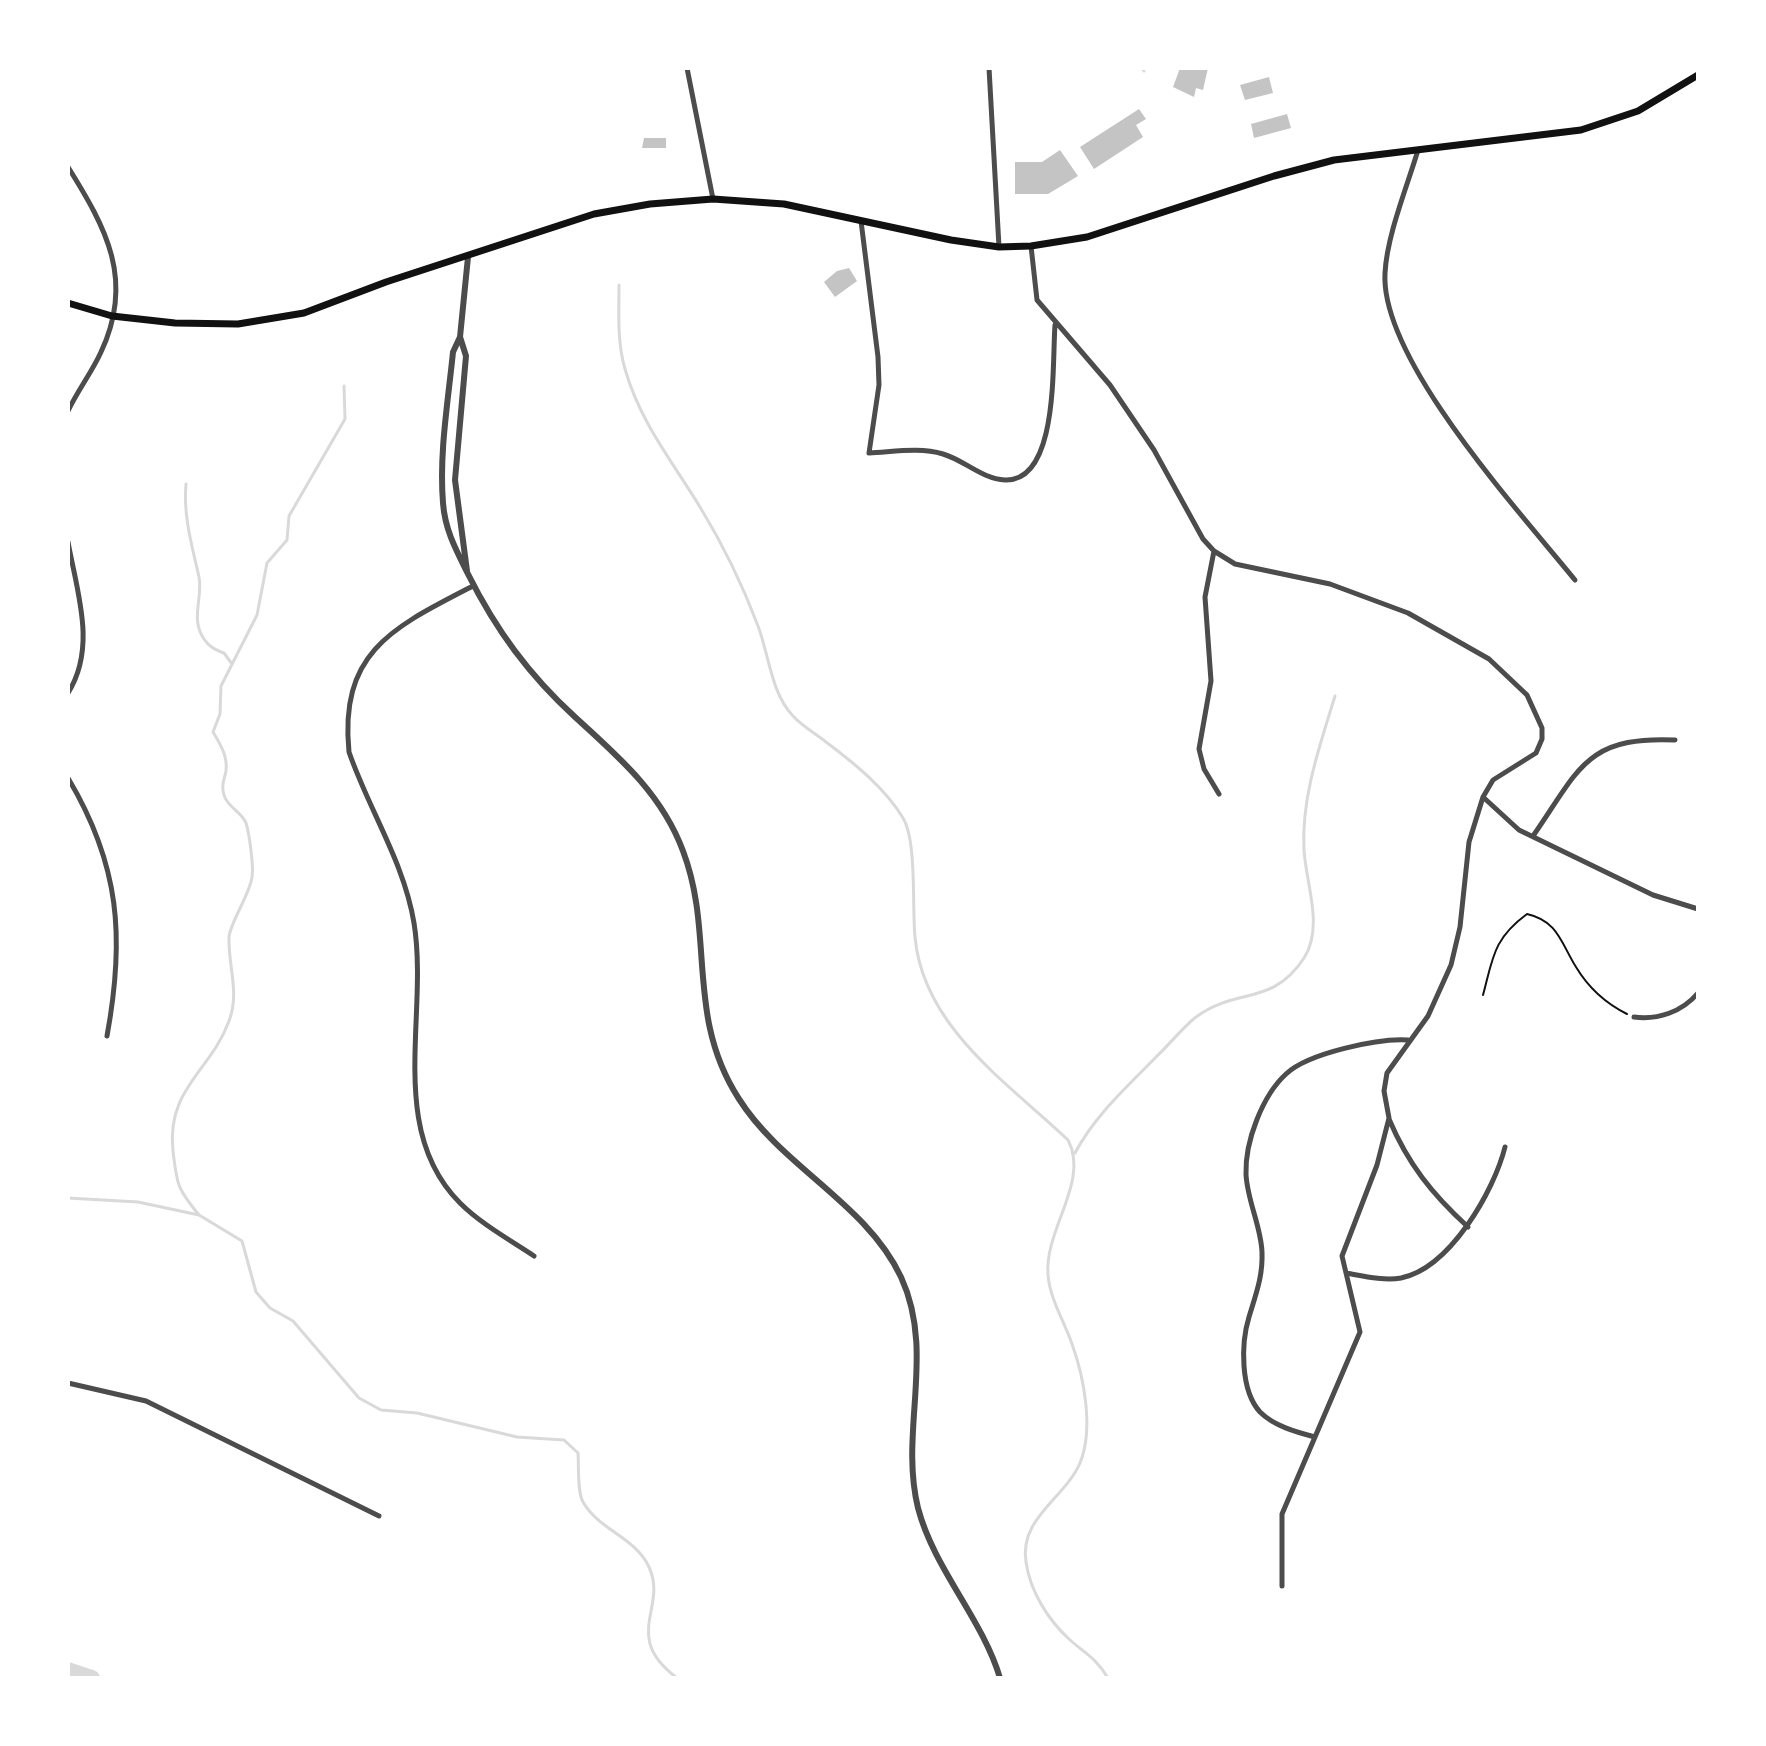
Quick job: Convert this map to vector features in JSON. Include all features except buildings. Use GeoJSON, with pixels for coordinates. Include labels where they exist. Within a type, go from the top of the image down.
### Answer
{"type":"FeatureCollection","features":[{"type":"Feature","properties":{"kind":"main road"},"geometry":{"type":"LineString","coordinates":[[68,303],[112,316],[175,323],[238,324],[304,313],[386,282],[594,214],[650,204],[713,199],[784,204],[999,247],[1031,246],[1087,237],[1304,168],[1419,148],[1590,127],[1638,111],[1698,75]]}},
{"type":"Feature","properties":{"kind":"street"},"geometry":{"type":"LineString","coordinates":[[687,68],[713,199]]}},
{"type":"Feature","properties":{"kind":"street"},"geometry":{"type":"LineString","coordinates":[[989,68],[999,247]]}},
{"type":"Feature","properties":{"kind":"street"},"geometry":{"type":"LineString","coordinates":[[1419,148],[1386,261],[1388,300],[1419,380],[1575,580]]}},
{"type":"Feature","properties":{"kind":"street"},"geometry":{"type":"LineString","coordinates":[[68,167],[107,237],[116,264],[112,316],[100,355],[68,411]]}},
{"type":"Feature","properties":{"kind":"street"},"geometry":{"type":"LineString","coordinates":[[861,221],[879,385],[869,453],[923,450],[942,454],[986,475],[1005,480],[1026,476],[1036,464],[1047,428],[1055,324]]}},
{"type":"Feature","properties":{"kind":"street"},"geometry":{"type":"LineString","coordinates":[[1031,246],[1037,300],[1110,385],[1154,450],[1203,539],[1214,551],[1235,564],[1375,598],[1489,659],[1527,695],[1538,713],[1542,739],[1536,753],[1493,780],[1483,797],[1469,842],[1460,927],[1451,965],[1435,1004],[1387,1073],[1384,1091],[1389,1118],[1401,1149],[1430,1192],[1468,1227]]}},
{"type":"Feature","properties":{"kind":"street"},"geometry":{"type":"LineString","coordinates":[[468,257],[460,337],[453,352],[442,487],[449,536],[473,586],[523,665],[629,766],[668,818],[683,850],[693,888],[708,1030],[718,1060],[736,1096],[761,1129],[865,1226],[901,1276],[918,1332],[914,1456],[919,1510],[931,1543],[992,1653],[1000,1678]]}},
{"type":"Feature","properties":{"kind":"street"},"geometry":{"type":"LineString","coordinates":[[460,337],[466,356],[455,487],[467,573]]}},
{"type":"Feature","properties":{"kind":"street"},"geometry":{"type":"LineString","coordinates":[[442,487],[455,487]]}},
{"type":"Feature","properties":{"kind":"street"},"geometry":{"type":"LineString","coordinates":[[68,542],[84,639],[81,669],[68,693]]}},
{"type":"Feature","properties":{"kind":"street"},"geometry":{"type":"LineString","coordinates":[[1214,551],[1205,597],[1211,681],[1199,749],[1204,769],[1219,794]]}},
{"type":"Feature","properties":{"kind":"street"},"geometry":{"type":"LineString","coordinates":[[473,586],[407,620],[376,645],[352,687],[347,734],[354,767],[399,867],[414,920],[419,994],[415,1087],[422,1140],[439,1177],[460,1203],[534,1256]]}},
{"type":"Feature","properties":{"kind":"street"},"geometry":{"type":"LineString","coordinates":[[1533,837],[1586,759],[1637,738],[1675,740]]}},
{"type":"Feature","properties":{"kind":"street"},"geometry":{"type":"LineString","coordinates":[[68,778],[96,830],[117,913],[118,970],[107,1036]]}},
{"type":"Feature","properties":{"kind":"street"},"geometry":{"type":"LineString","coordinates":[[1483,797],[1508,823],[1533,837],[1653,895],[1698,909]]}},
{"type":"Feature","properties":{"kind":"street"},"geometry":{"type":"LineString","coordinates":[[1634,1017],[1652,1019],[1671,1012],[1698,993]]}},
{"type":"Feature","properties":{"kind":"street"},"geometry":{"type":"LineString","coordinates":[[1315,1437],[1285,1428],[1260,1411],[1249,1390],[1245,1367],[1246,1337],[1260,1289],[1262,1250],[1246,1175],[1248,1151],[1273,1090],[1287,1072],[1306,1062],[1373,1042],[1409,1040]]}},
{"type":"Feature","properties":{"kind":"street"},"geometry":{"type":"LineString","coordinates":[[1282,1586],[1282,1514],[1360,1332],[1343,1246],[1377,1165],[1389,1118]]}},
{"type":"Feature","properties":{"kind":"street"},"geometry":{"type":"LineString","coordinates":[[1346,1273],[1387,1279],[1414,1274],[1468,1227],[1490,1191],[1505,1147]]}},
{"type":"Feature","properties":{"kind":"street"},"geometry":{"type":"LineString","coordinates":[[68,1383],[146,1401],[379,1516]]}},
{"type":"Feature","properties":{"kind":"path"},"geometry":{"type":"LineString","coordinates":[[1483,995],[1489,962],[1498,944],[1510,927],[1527,914],[1541,917],[1556,928],[1591,988],[1612,1006],[1634,1017]]}},
{"type":"Feature","properties":{"kind":"waterway"},"geometry":{"type":"LineString","coordinates":[[619,285],[621,348],[631,388],[648,424],[732,565],[758,626],[780,696],[797,720],[878,786],[903,818],[912,858],[915,937],[921,969],[934,999],[972,1051],[1068,1140],[1074,1172],[1053,1241],[1048,1275],[1051,1293],[1080,1372],[1086,1403],[1086,1435],[1080,1463],[1029,1533],[1026,1562],[1031,1584],[1047,1614],[1108,1678]]}},
{"type":"Feature","properties":{"kind":"waterway"},"geometry":{"type":"LineString","coordinates":[[199,1215],[182,1192],[177,1179],[173,1130],[183,1096],[212,1054],[229,1021],[234,1000],[229,937],[248,892],[252,872],[246,823],[224,795],[226,760],[213,732],[220,714],[221,686],[257,615],[267,563],[287,540],[289,516],[345,419],[344,386]]}},
{"type":"Feature","properties":{"kind":"waterway"},"geometry":{"type":"LineString","coordinates":[[186,484],[187,519],[200,585],[198,624],[206,642],[224,653],[232,664]]}},
{"type":"Feature","properties":{"kind":"waterway"},"geometry":{"type":"LineString","coordinates":[[1075,1153],[1112,1102],[1191,1021],[1225,1002],[1279,984],[1304,958],[1313,933],[1304,850],[1305,811],[1335,696]]}},
{"type":"Feature","properties":{"kind":"waterway"},"geometry":{"type":"LineString","coordinates":[[68,1198],[138,1202],[199,1215],[242,1241],[256,1292],[270,1308],[293,1321],[359,1398],[381,1410],[417,1413],[517,1437],[564,1440],[578,1453],[583,1502],[598,1520],[635,1548],[649,1567],[654,1596],[649,1622],[652,1649],[660,1663],[677,1678]]}},
{"type":"Feature","properties":{"kind":"waterway"},"geometry":{"type":"LineString","coordinates":[[68,1670],[92,1678]]}}]}
